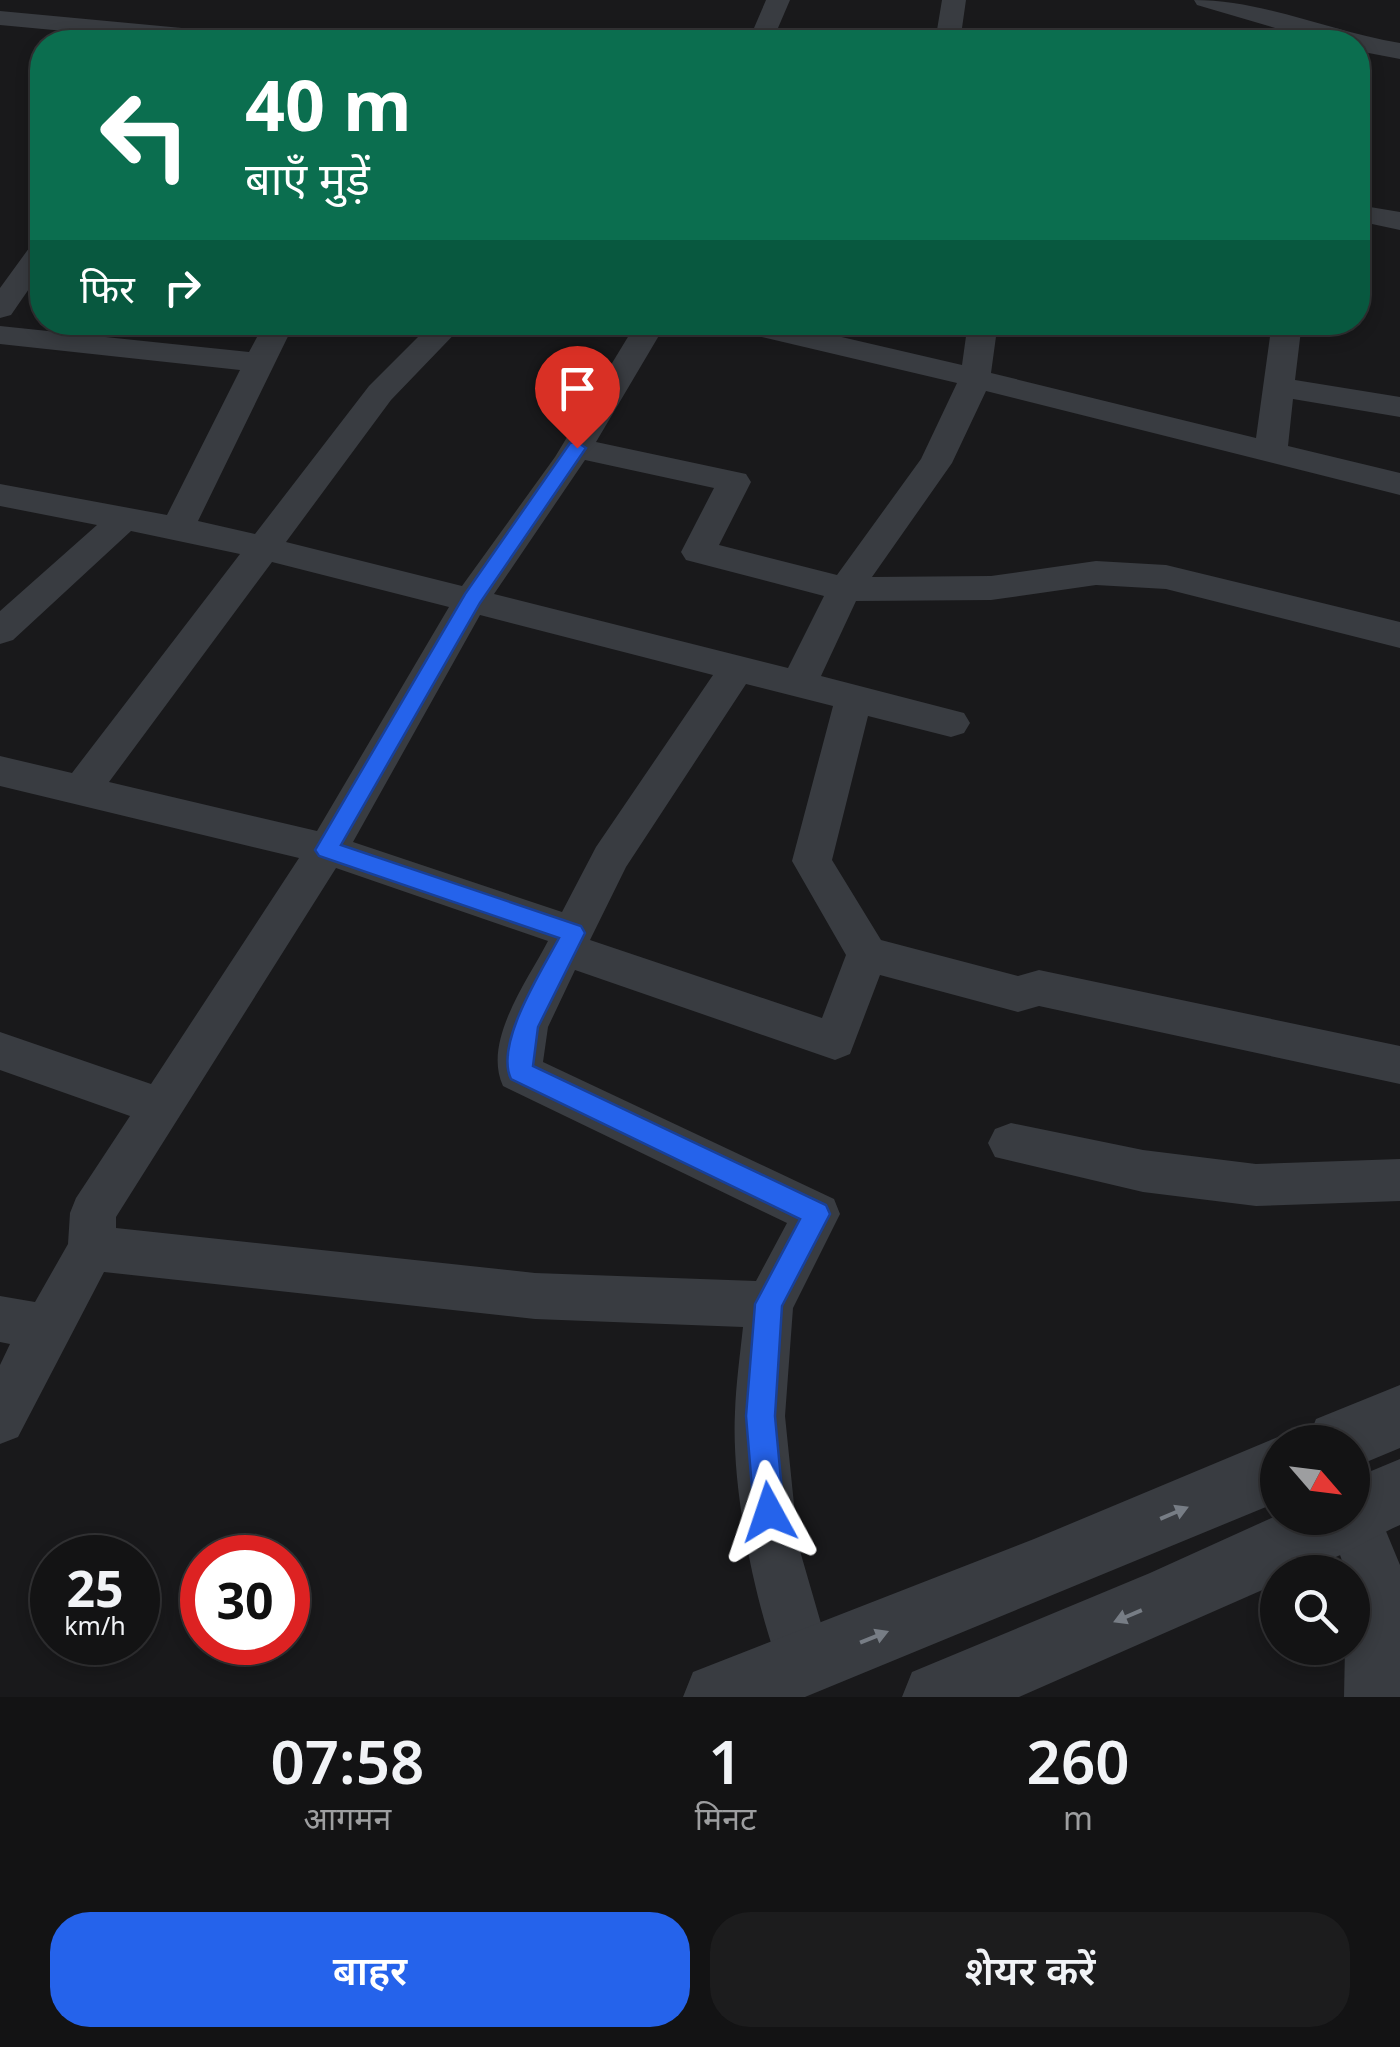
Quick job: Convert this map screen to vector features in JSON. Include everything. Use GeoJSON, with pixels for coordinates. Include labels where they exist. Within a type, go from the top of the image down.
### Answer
{"type":"FeatureCollection","features":[{"type":"Feature","properties":{"kind":"street"},"geometry":{"type":"LineString","coordinates":[[136,30],[160,0]]}},
{"type":"Feature","properties":{"kind":"street"},"geometry":{"type":"LineString","coordinates":[[765,30],[778,0]]}},
{"type":"Feature","properties":{"kind":"street"},"geometry":{"type":"LineString","coordinates":[[950,30],[954,0]]}},
{"type":"Feature","properties":{"kind":"street"},"geometry":{"type":"LineString","coordinates":[[1206,0],[1281,30]]}},
{"type":"Feature","properties":{"kind":"street"},"geometry":{"type":"LineString","coordinates":[[0,18],[125,30]]}},
{"type":"Feature","properties":{"kind":"street"},"geometry":{"type":"LineString","coordinates":[[1370,46],[1400,51]]}},
{"type":"Feature","properties":{"kind":"street"},"geometry":{"type":"LineString","coordinates":[[1370,215],[1400,221]]}},
{"type":"Feature","properties":{"kind":"street"},"geometry":{"type":"LineString","coordinates":[[0,309],[30,267]]}},
{"type":"Feature","properties":{"kind":"street"},"geometry":{"type":"LineString","coordinates":[[0,335],[30,335]]}},
{"type":"Feature","properties":{"kind":"street"},"geometry":{"type":"LineString","coordinates":[[113,335],[260,363]]}},
{"type":"Feature","properties":{"kind":"street"},"geometry":{"type":"LineString","coordinates":[[177,528],[274,335]]}},
{"type":"Feature","properties":{"kind":"street"},"geometry":{"type":"LineString","coordinates":[[81,790],[380,392],[438,335]]}},
{"type":"Feature","properties":{"kind":"street"},"geometry":{"type":"LineString","coordinates":[[0,1419],[92,1248],[93,1214],[327,850],[472,599],[577,448],[644,335]]}},
{"type":"Feature","properties":{"kind":"street"},"geometry":{"type":"LineString","coordinates":[[791,335],[1400,484]]}},
{"type":"Feature","properties":{"kind":"street"},"geometry":{"type":"LineString","coordinates":[[799,683],[846,588],[956,433],[982,360],[983,335]]}},
{"type":"Feature","properties":{"kind":"street"},"geometry":{"type":"LineString","coordinates":[[1271,450],[1285,335]]}},
{"type":"Feature","properties":{"kind":"street"},"geometry":{"type":"LineString","coordinates":[[1279,387],[1400,408]]}},
{"type":"Feature","properties":{"kind":"street"},"geometry":{"type":"LineString","coordinates":[[577,448],[734,482],[698,552],[846,588],[991,588],[1096,573],[1166,577],[1400,635]]}},
{"type":"Feature","properties":{"kind":"street"},"geometry":{"type":"LineString","coordinates":[[0,495],[264,548],[950,723]]}},
{"type":"Feature","properties":{"kind":"street"},"geometry":{"type":"LineString","coordinates":[[0,631],[124,518]]}},
{"type":"Feature","properties":{"kind":"street"},"geometry":{"type":"LineString","coordinates":[[738,667],[610,858],[526,1027],[520,1072],[817,1214],[769,1304],[760,1416],[772,1544],[806,1665]]}},
{"type":"Feature","properties":{"kind":"street"},"geometry":{"type":"LineString","coordinates":[[854,698],[812,862],[867,954],[1018,994],[1039,988],[1400,1065]]}},
{"type":"Feature","properties":{"kind":"street"},"geometry":{"type":"LineString","coordinates":[[0,771],[327,850],[834,1041],[867,954]]}},
{"type":"Feature","properties":{"kind":"street"},"geometry":{"type":"LineString","coordinates":[[0,1050],[162,1107]]}},
{"type":"Feature","properties":{"kind":"street"},"geometry":{"type":"LineString","coordinates":[[1011,1143],[1144,1171],[1256,1185],[1400,1180]]}},
{"type":"Feature","properties":{"kind":"street"},"geometry":{"type":"LineString","coordinates":[[92,1248],[535,1296],[769,1304]]}},
{"type":"Feature","properties":{"kind":"street"},"geometry":{"type":"LineString","coordinates":[[0,1319],[48,1327]]}},
{"type":"Feature","properties":{"kind":"street"},"geometry":{"type":"LineString","coordinates":[[1370,1429],[1400,1416]]}},
{"type":"Feature","properties":{"kind":"street"},"geometry":{"type":"LineString","coordinates":[[718,1697],[806,1665],[1260,1476]]}},
{"type":"Feature","properties":{"kind":"street"},"geometry":{"type":"LineString","coordinates":[[1370,1505],[1400,1491]]}},
{"type":"Feature","properties":{"kind":"street"},"geometry":{"type":"LineString","coordinates":[[937,1697],[1174,1597],[1307,1535]]}},
{"type":"Feature","properties":{"kind":"street"},"geometry":{"type":"LineString","coordinates":[[1361,1535],[1373,1565],[1372,1697]]}},
{"type":"Feature","properties":{"kind":"route"},"geometry":{"type":"LineString","coordinates":[[577,448],[472,599],[327,850],[573,933],[526,1027],[520,1072],[817,1214],[769,1304],[760,1416],[769,1512]]}}]}
